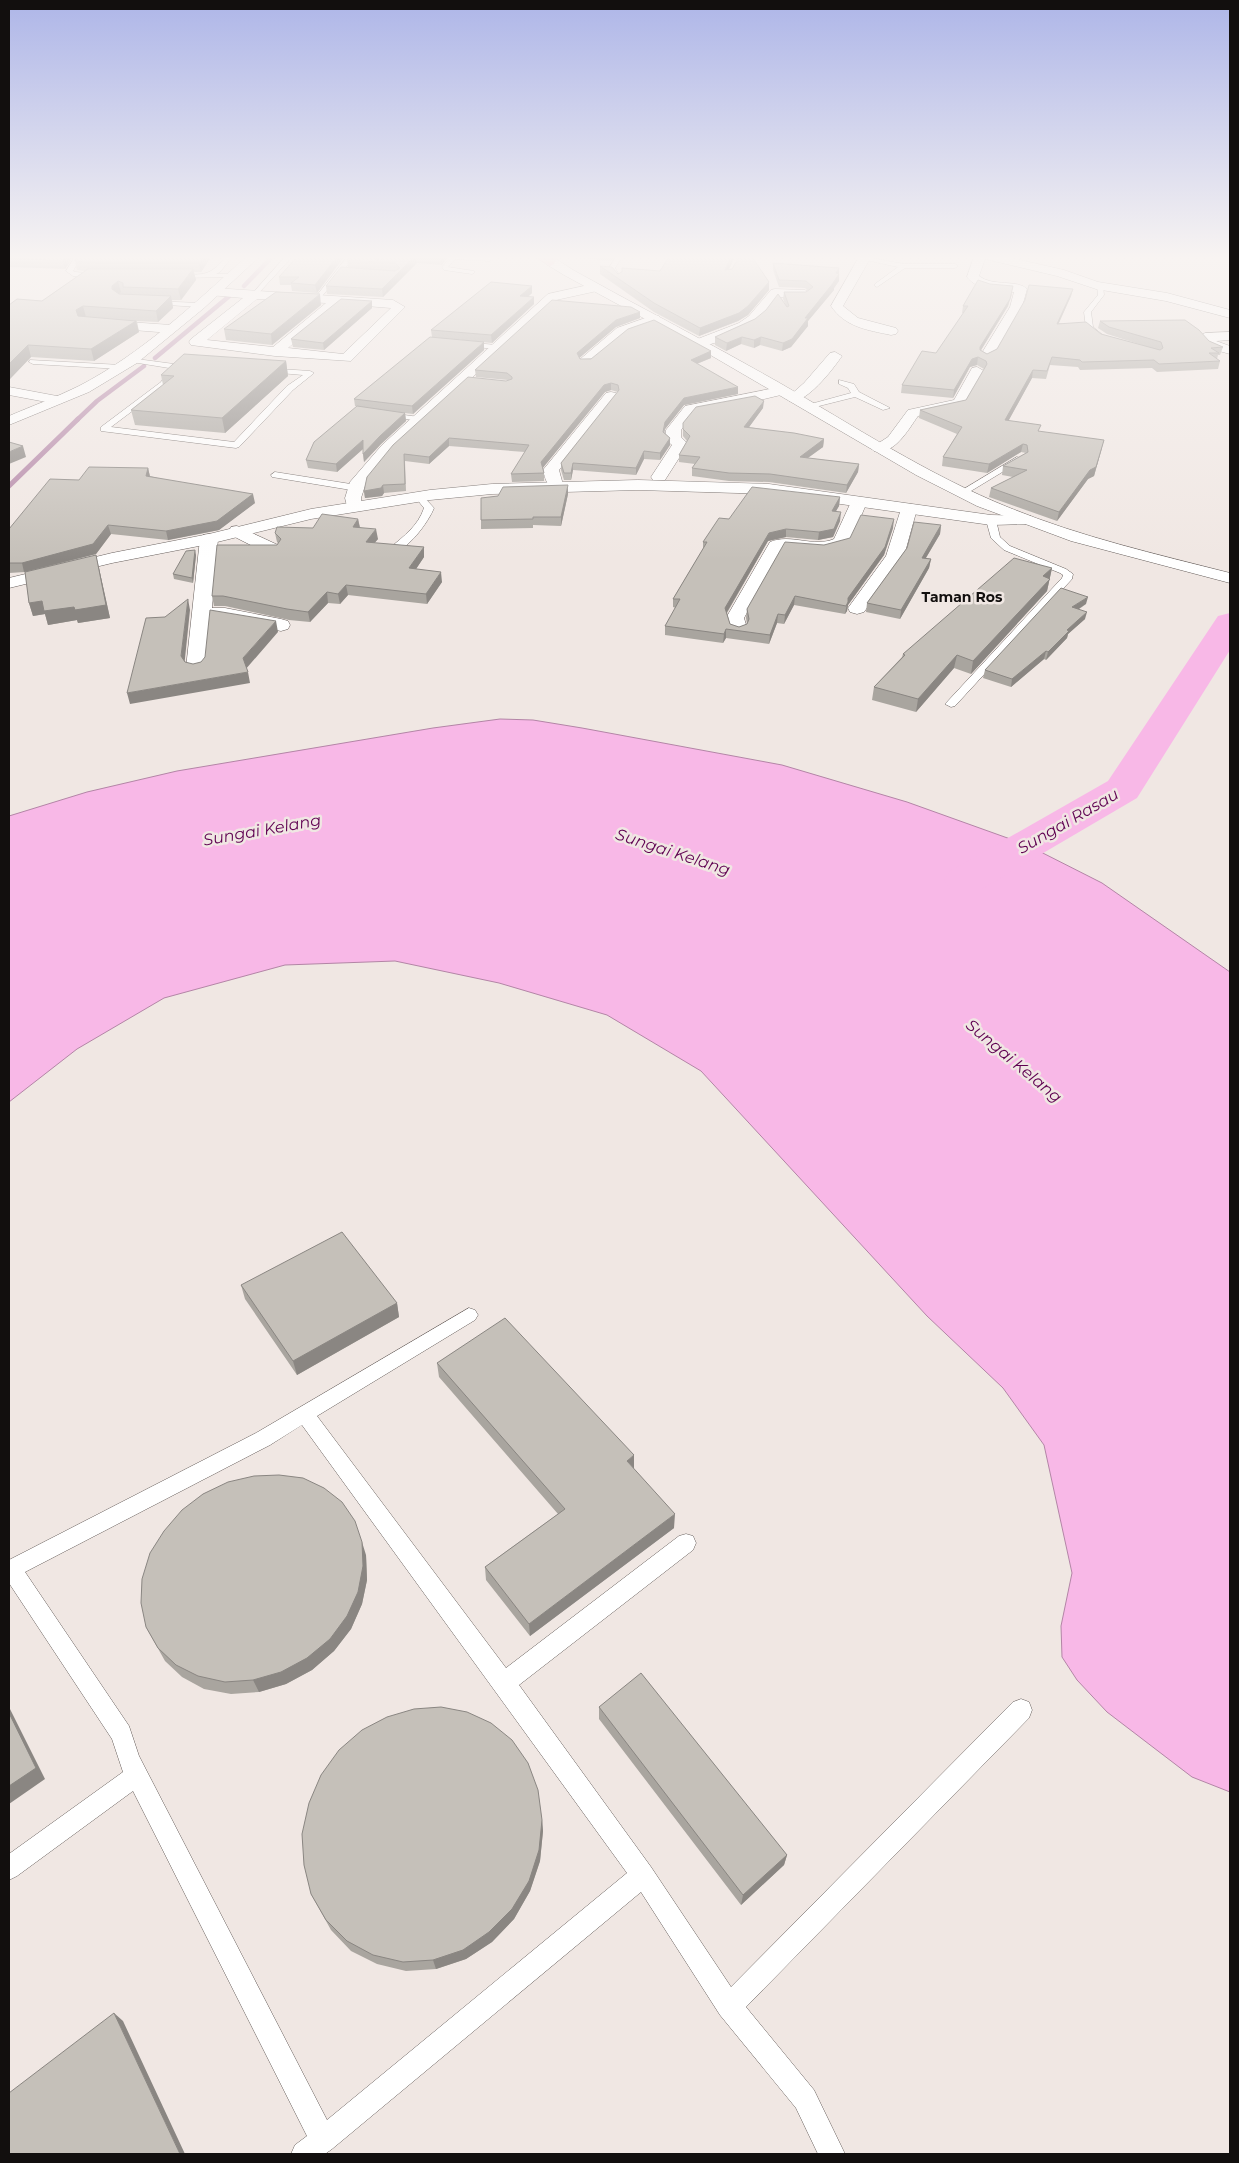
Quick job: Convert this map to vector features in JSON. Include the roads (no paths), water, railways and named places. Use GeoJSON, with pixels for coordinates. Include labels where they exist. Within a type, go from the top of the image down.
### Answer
{"type":"FeatureCollection","features":[{"type":"Feature","properties":{"kind":"street"},"geometry":{"type":"LineString","coordinates":[[9,421],[100,381],[135,358]]}},
{"type":"Feature","properties":{"kind":"street"},"geometry":{"type":"LineString","coordinates":[[354,506],[353,498],[358,482],[387,448],[466,380],[487,358]]}},
{"type":"Feature","properties":{"kind":"street"},"geometry":{"type":"LineString","coordinates":[[585,361],[589,358]]}},
{"type":"Feature","properties":{"kind":"street"},"geometry":{"type":"LineString","coordinates":[[725,358],[880,448],[963,492],[1026,520],[1134,555],[1230,578]]}},
{"type":"Feature","properties":{"kind":"street"},"geometry":{"type":"LineString","coordinates":[[794,398],[809,386],[833,358]]}},
{"type":"Feature","properties":{"kind":"street"},"geometry":{"type":"LineString","coordinates":[[880,448],[893,440],[913,412],[958,403],[977,371]]}},
{"type":"Feature","properties":{"kind":"street"},"geometry":{"type":"LineString","coordinates":[[9,391],[57,400]]}},
{"type":"Feature","properties":{"kind":"street"},"geometry":{"type":"LineString","coordinates":[[659,477],[680,444],[673,439],[674,430],[690,408],[744,400],[780,391]]}},
{"type":"Feature","properties":{"kind":"street"},"geometry":{"type":"LineString","coordinates":[[558,486],[554,482],[551,470],[611,396]]}},
{"type":"Feature","properties":{"kind":"street"},"geometry":{"type":"LineString","coordinates":[[9,583],[112,558],[209,539],[280,520],[354,506],[492,489],[638,485],[769,489],[991,520],[1026,520]]}},
{"type":"Feature","properties":{"kind":"street"},"geometry":{"type":"LineString","coordinates":[[738,628],[734,618],[776,546],[785,543],[816,547],[832,546],[843,541],[860,502]]}},
{"type":"Feature","properties":{"kind":"street"},"geometry":{"type":"LineString","coordinates":[[857,608],[895,556],[909,509]]}},
{"type":"Feature","properties":{"kind":"street"},"geometry":{"type":"LineString","coordinates":[[237,531],[272,550]]}},
{"type":"Feature","properties":{"kind":"street"},"geometry":{"type":"LineString","coordinates":[[196,668],[209,539]]}},
{"type":"Feature","properties":{"kind":"street"},"geometry":{"type":"LineString","coordinates":[[202,613],[225,614],[281,625]]}},
{"type":"Feature","properties":{"kind":"lane"},"geometry":{"type":"LineString","coordinates":[[33,362],[178,365],[164,383],[104,430],[236,445],[290,388],[310,373],[264,370]]}},
{"type":"Feature","properties":{"kind":"lane"},"geometry":{"type":"LineString","coordinates":[[842,382],[851,386],[856,394],[886,408]]}},
{"type":"Feature","properties":{"kind":"lane"},"geometry":{"type":"LineString","coordinates":[[810,407],[856,394]]}},
{"type":"Feature","properties":{"kind":"lane"},"geometry":{"type":"LineString","coordinates":[[375,413],[419,419]]}},
{"type":"Feature","properties":{"kind":"lane"},"geometry":{"type":"LineString","coordinates":[[963,492],[1022,457]]}},
{"type":"Feature","properties":{"kind":"lane"},"geometry":{"type":"LineString","coordinates":[[275,475],[357,488]]}},
{"type":"Feature","properties":{"kind":"lane"},"geometry":{"type":"LineString","coordinates":[[394,548],[419,528],[427,518],[429,508],[419,497]]}},
{"type":"Feature","properties":{"kind":"lane"},"geometry":{"type":"LineString","coordinates":[[951,704],[1067,579],[1068,574],[1063,571],[1007,548],[996,538],[991,520]]}},
{"type":"Feature","properties":{"kind":"lane"},"geometry":{"type":"LineString","coordinates":[[469,1315],[263,1439],[10,1569],[121,1734],[129,1761],[313,2147],[643,1875]]}},
{"type":"Feature","properties":{"kind":"lane"},"geometry":{"type":"LineString","coordinates":[[304,1414],[504,1683],[643,1875],[729,2006],[805,2098],[832,2154]]}},
{"type":"Feature","properties":{"kind":"lane"},"geometry":{"type":"LineString","coordinates":[[504,1683],[686,1543]]}},
{"type":"Feature","properties":{"kind":"lane"},"geometry":{"type":"LineString","coordinates":[[729,2006],[1021,1710]]}},
{"type":"Feature","properties":{"kind":"lane"},"geometry":{"type":"LineString","coordinates":[[9,1868],[136,1775]]}},
{"type":"Feature","properties":{"kind":"water","name":"Sungai Kelang"},"geometry":{"type":"Polygon","coordinates":[[[500,719],[533,720],[782,765],[907,802],[1027,845],[1102,883],[1230,972],[1230,1792],[1192,1777],[1107,1712],[1077,1680],[1062,1657],[1061,1626],[1072,1573],[1044,1445],[1003,1388],[927,1316],[701,1071],[607,1015],[499,983],[395,961],[285,965],[164,998],[77,1049],[9,1102],[9,816],[87,792],[177,771],[433,728],[500,719]]]}},
{"type":"Feature","properties":{"kind":"waterway"},"geometry":{"type":"LineString","coordinates":[[77,420],[97,401],[144,366]]}},
{"type":"Feature","properties":{"kind":"waterway"},"geometry":{"type":"LineString","coordinates":[[9,486],[78,419]]}},
{"type":"Feature","properties":{"kind":"waterway","name":"Sungai Rasau"},"geometry":{"type":"LineString","coordinates":[[966,880],[1123,789],[1230,623]]}},
{"type":"Feature","properties":{"kind":"district","name":"Taman Ros"},"geometry":{"type":"Point","coordinates":[962,597]}}]}
